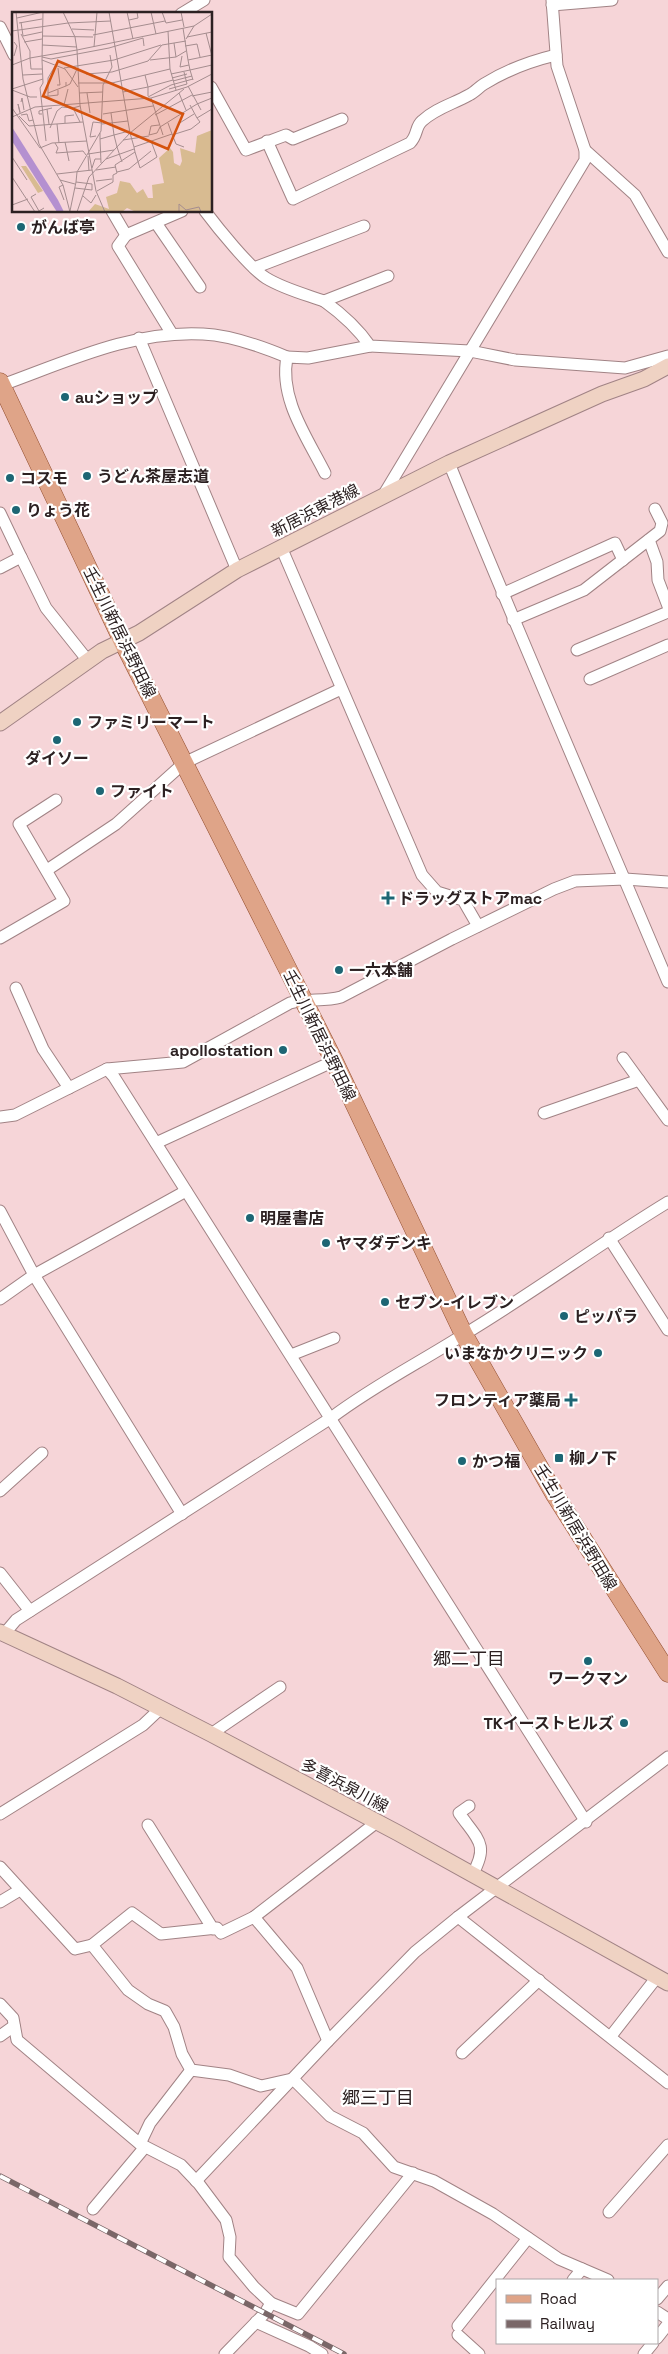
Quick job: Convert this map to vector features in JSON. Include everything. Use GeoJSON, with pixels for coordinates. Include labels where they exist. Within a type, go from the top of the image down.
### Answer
{"type":"FeatureCollection","features":[{"type":"Feature","properties":{"kind":"main road","name":"新居浜東港線"},"geometry":{"type":"LineString","coordinates":[[0,723],[89,662],[102,650],[139,633],[237,570],[384,494],[449,463],[602,394],[644,379],[668,366]]}},
{"type":"Feature","properties":{"kind":"main road","name":"壬生川新居浜野田線"},"geometry":{"type":"LineString","coordinates":[[1,384],[122,640],[334,1061],[464,1335],[612,1588],[668,1673]]}},
{"type":"Feature","properties":{"kind":"main road","name":"多喜浜泉川線"},"geometry":{"type":"LineString","coordinates":[[2,1632],[211,1734],[377,1822],[662,1980]]}},
{"type":"Feature","properties":{"kind":"street"},"geometry":{"type":"LineString","coordinates":[[184,12],[204,0]]}},
{"type":"Feature","properties":{"kind":"street"},"geometry":{"type":"LineString","coordinates":[[384,494],[585,160],[585,150],[564,91],[556,55],[552,2],[612,0]]}},
{"type":"Feature","properties":{"kind":"street"},"geometry":{"type":"LineString","coordinates":[[0,27],[12,51]]}},
{"type":"Feature","properties":{"kind":"street"},"geometry":{"type":"LineString","coordinates":[[266,141],[293,199],[410,144],[417,136],[418,126],[423,120],[445,105],[470,95],[484,84],[522,66],[556,55]]}},
{"type":"Feature","properties":{"kind":"street"},"geometry":{"type":"LineString","coordinates":[[212,88],[246,150],[286,134],[293,140],[342,119]]}},
{"type":"Feature","properties":{"kind":"street"},"geometry":{"type":"LineString","coordinates":[[585,150],[635,195],[668,252]]}},
{"type":"Feature","properties":{"kind":"street"},"geometry":{"type":"LineString","coordinates":[[113,212],[126,234]]}},
{"type":"Feature","properties":{"kind":"street"},"geometry":{"type":"LineString","coordinates":[[172,334],[118,246],[126,234],[180,212]]}},
{"type":"Feature","properties":{"kind":"street"},"geometry":{"type":"LineString","coordinates":[[206,212],[254,268],[265,277],[289,290],[324,301],[360,332],[370,346]]}},
{"type":"Feature","properties":{"kind":"street"},"geometry":{"type":"LineString","coordinates":[[156,223],[200,287]]}},
{"type":"Feature","properties":{"kind":"street"},"geometry":{"type":"LineString","coordinates":[[254,268],[364,226]]}},
{"type":"Feature","properties":{"kind":"street"},"geometry":{"type":"LineString","coordinates":[[324,301],[388,276]]}},
{"type":"Feature","properties":{"kind":"street"},"geometry":{"type":"LineString","coordinates":[[1,384],[139,338],[172,334],[204,334],[287,357],[308,358],[370,346],[470,351],[515,360],[625,368],[668,356]]}},
{"type":"Feature","properties":{"kind":"street"},"geometry":{"type":"LineString","coordinates":[[139,338],[237,570]]}},
{"type":"Feature","properties":{"kind":"street"},"geometry":{"type":"LineString","coordinates":[[287,357],[284,374],[289,398],[294,412],[325,473]]}},
{"type":"Feature","properties":{"kind":"street"},"geometry":{"type":"LineString","coordinates":[[449,463],[502,594],[668,982]]}},
{"type":"Feature","properties":{"kind":"street"},"geometry":{"type":"LineString","coordinates":[[513,620],[584,590],[649,540],[660,531],[662,523],[655,509]]}},
{"type":"Feature","properties":{"kind":"street"},"geometry":{"type":"LineString","coordinates":[[0,512],[46,608],[89,662]]}},
{"type":"Feature","properties":{"kind":"street"},"geometry":{"type":"LineString","coordinates":[[649,540],[657,562],[658,580],[668,606]]}},
{"type":"Feature","properties":{"kind":"street"},"geometry":{"type":"LineString","coordinates":[[502,594],[616,543],[623,560]]}},
{"type":"Feature","properties":{"kind":"street"},"geometry":{"type":"LineString","coordinates":[[281,547],[422,875],[437,892],[463,900],[478,926]]}},
{"type":"Feature","properties":{"kind":"street"},"geometry":{"type":"LineString","coordinates":[[0,568],[21,557]]}},
{"type":"Feature","properties":{"kind":"street"},"geometry":{"type":"LineString","coordinates":[[577,650],[668,612]]}},
{"type":"Feature","properties":{"kind":"street"},"geometry":{"type":"LineString","coordinates":[[590,679],[668,645]]}},
{"type":"Feature","properties":{"kind":"street"},"geometry":{"type":"LineString","coordinates":[[47,870],[116,824],[184,763],[341,689]]}},
{"type":"Feature","properties":{"kind":"street"},"geometry":{"type":"LineString","coordinates":[[0,938],[64,901],[19,824],[56,800]]}},
{"type":"Feature","properties":{"kind":"street"},"geometry":{"type":"LineString","coordinates":[[0,1117],[15,1115],[107,1069],[184,1062],[290,1003],[303,999],[331,1000],[341,997],[478,926],[554,889],[575,881],[624,879],[668,882]]}},
{"type":"Feature","properties":{"kind":"street"},"geometry":{"type":"LineString","coordinates":[[16,988],[43,1049],[69,1088]]}},
{"type":"Feature","properties":{"kind":"street"},"geometry":{"type":"LineString","coordinates":[[623,1058],[668,1120]]}},
{"type":"Feature","properties":{"kind":"street"},"geometry":{"type":"LineString","coordinates":[[156,1143],[334,1061]]}},
{"type":"Feature","properties":{"kind":"street"},"geometry":{"type":"LineString","coordinates":[[107,1069],[291,1355],[586,1822]]}},
{"type":"Feature","properties":{"kind":"street"},"geometry":{"type":"LineString","coordinates":[[544,1113],[639,1080]]}},
{"type":"Feature","properties":{"kind":"street"},"geometry":{"type":"LineString","coordinates":[[0,1299],[34,1275],[186,1191]]}},
{"type":"Feature","properties":{"kind":"street"},"geometry":{"type":"LineString","coordinates":[[2,1632],[16,1620],[331,1418],[362,1395],[464,1335],[609,1238],[668,1202]]}},
{"type":"Feature","properties":{"kind":"street"},"geometry":{"type":"LineString","coordinates":[[0,1211],[34,1275],[182,1514]]}},
{"type":"Feature","properties":{"kind":"street"},"geometry":{"type":"LineString","coordinates":[[609,1238],[668,1330]]}},
{"type":"Feature","properties":{"kind":"street"},"geometry":{"type":"LineString","coordinates":[[291,1355],[334,1338]]}},
{"type":"Feature","properties":{"kind":"street"},"geometry":{"type":"LineString","coordinates":[[0,1490],[42,1453]]}},
{"type":"Feature","properties":{"kind":"street"},"geometry":{"type":"LineString","coordinates":[[0,1574],[30,1611]]}},
{"type":"Feature","properties":{"kind":"street"},"geometry":{"type":"LineString","coordinates":[[211,1734],[280,1687]]}},
{"type":"Feature","properties":{"kind":"street"},"geometry":{"type":"LineString","coordinates":[[0,1814],[143,1726],[161,1708]]}},
{"type":"Feature","properties":{"kind":"street"},"geometry":{"type":"LineString","coordinates":[[196,2181],[415,1952],[458,1917],[586,1822],[668,1758]]}},
{"type":"Feature","properties":{"kind":"street"},"geometry":{"type":"LineString","coordinates":[[469,1806],[459,1813],[481,1845],[482,1852],[472,1875]]}},
{"type":"Feature","properties":{"kind":"street"},"geometry":{"type":"LineString","coordinates":[[0,1867],[74,1949],[92,1945],[132,1913],[161,1934],[216,1928],[221,1933],[254,1917],[377,1822]]}},
{"type":"Feature","properties":{"kind":"street"},"geometry":{"type":"LineString","coordinates":[[148,1825],[213,1929]]}},
{"type":"Feature","properties":{"kind":"street"},"geometry":{"type":"LineString","coordinates":[[0,1902],[20,1890]]}},
{"type":"Feature","properties":{"kind":"street"},"geometry":{"type":"LineString","coordinates":[[254,1917],[297,1968],[328,2041]]}},
{"type":"Feature","properties":{"kind":"street"},"geometry":{"type":"LineString","coordinates":[[458,1917],[668,2083]]}},
{"type":"Feature","properties":{"kind":"street"},"geometry":{"type":"LineString","coordinates":[[92,1945],[128,1990],[148,2004],[165,2011],[174,2027],[182,2054],[191,2070]]}},
{"type":"Feature","properties":{"kind":"street"},"geometry":{"type":"LineString","coordinates":[[462,2053],[538,1980]]}},
{"type":"Feature","properties":{"kind":"street"},"geometry":{"type":"LineString","coordinates":[[610,2036],[662,1980]]}},
{"type":"Feature","properties":{"kind":"street"},"geometry":{"type":"LineString","coordinates":[[0,2004],[13,2018],[17,2040],[142,2146],[181,2165],[196,2181],[226,2220],[230,2237],[229,2257],[254,2287],[271,2303],[298,2314],[413,2173]]}},
{"type":"Feature","properties":{"kind":"street"},"geometry":{"type":"LineString","coordinates":[[0,2036],[14,2026]]}},
{"type":"Feature","properties":{"kind":"street"},"geometry":{"type":"LineString","coordinates":[[191,2070],[229,2075],[262,2086],[292,2079],[300,2084],[330,2116],[363,2133],[394,2167],[434,2181],[477,2205],[559,2259],[606,2279]]}},
{"type":"Feature","properties":{"kind":"street"},"geometry":{"type":"LineString","coordinates":[[93,2209],[142,2146],[150,2123],[191,2070]]}},
{"type":"Feature","properties":{"kind":"street"},"geometry":{"type":"LineString","coordinates":[[609,2212],[668,2145]]}},
{"type":"Feature","properties":{"kind":"street"},"geometry":{"type":"LineString","coordinates":[[497,2279],[528,2238]]}},
{"type":"Feature","properties":{"kind":"street"},"geometry":{"type":"LineString","coordinates":[[574,2279],[582,2269]]}},
{"type":"Feature","properties":{"kind":"street"},"geometry":{"type":"LineString","coordinates":[[479,2354],[458,2330],[496,2280]]}},
{"type":"Feature","properties":{"kind":"street"},"geometry":{"type":"LineString","coordinates":[[658,2298],[668,2286]]}},
{"type":"Feature","properties":{"kind":"street"},"geometry":{"type":"LineString","coordinates":[[225,2354],[265,2313],[271,2303]]}},
{"type":"Feature","properties":{"kind":"street"},"geometry":{"type":"LineString","coordinates":[[256,2322],[309,2346],[322,2354]]}},
{"type":"Feature","properties":{"kind":"street"},"geometry":{"type":"LineString","coordinates":[[658,2337],[668,2324]]}},
{"type":"Feature","properties":{"kind":"street"},"geometry":{"type":"LineString","coordinates":[[644,2354],[652,2344]]}},
{"type":"Feature","properties":{"kind":"railway"},"geometry":{"type":"LineString","coordinates":[[0,2176],[344,2354]]}},
{"type":"Feature","properties":{"kind":"place","name":"がんば亭"},"geometry":{"type":"Point","coordinates":[21,227]}},
{"type":"Feature","properties":{"kind":"place","name":"auショップ"},"geometry":{"type":"Point","coordinates":[65,397]}},
{"type":"Feature","properties":{"kind":"place","name":"うどん茶屋志道"},"geometry":{"type":"Point","coordinates":[87,476]}},
{"type":"Feature","properties":{"kind":"place","name":"コスモ"},"geometry":{"type":"Point","coordinates":[10,478]}},
{"type":"Feature","properties":{"kind":"place","name":"りょう花"},"geometry":{"type":"Point","coordinates":[16,510]}},
{"type":"Feature","properties":{"kind":"place","name":"ファミリーマート"},"geometry":{"type":"Point","coordinates":[77,722]}},
{"type":"Feature","properties":{"kind":"place","name":"ダイソー"},"geometry":{"type":"Point","coordinates":[57,740]}},
{"type":"Feature","properties":{"kind":"place","name":"ファイト"},"geometry":{"type":"Point","coordinates":[100,791]}},
{"type":"Feature","properties":{"kind":"place","name":"ドラッグストアmac"},"geometry":{"type":"Point","coordinates":[388,898]}},
{"type":"Feature","properties":{"kind":"place","name":"一六本舗"},"geometry":{"type":"Point","coordinates":[339,970]}},
{"type":"Feature","properties":{"kind":"place","name":"apollostation"},"geometry":{"type":"Point","coordinates":[283,1050]}},
{"type":"Feature","properties":{"kind":"place","name":"明屋書店"},"geometry":{"type":"Point","coordinates":[250,1218]}},
{"type":"Feature","properties":{"kind":"place","name":"ヤマダデンキ"},"geometry":{"type":"Point","coordinates":[326,1243]}},
{"type":"Feature","properties":{"kind":"place","name":"セブン-イレブン"},"geometry":{"type":"Point","coordinates":[385,1302]}},
{"type":"Feature","properties":{"kind":"place","name":"ピッパラ"},"geometry":{"type":"Point","coordinates":[564,1316]}},
{"type":"Feature","properties":{"kind":"place","name":"いまなかクリニック"},"geometry":{"type":"Point","coordinates":[598,1353]}},
{"type":"Feature","properties":{"kind":"place","name":"フロンティア薬局"},"geometry":{"type":"Point","coordinates":[571,1400]}},
{"type":"Feature","properties":{"kind":"place","name":"柳ノ下"},"geometry":{"type":"Point","coordinates":[559,1458]}},
{"type":"Feature","properties":{"kind":"place","name":"かつ福"},"geometry":{"type":"Point","coordinates":[462,1461]}},
{"type":"Feature","properties":{"kind":"place","name":"ワークマン"},"geometry":{"type":"Point","coordinates":[588,1661]}},
{"type":"Feature","properties":{"kind":"place","name":"TKイーストヒルズ"},"geometry":{"type":"Point","coordinates":[624,1723]}},
{"type":"Feature","properties":{"kind":"district","name":"郷二丁目"},"geometry":{"type":"Point","coordinates":[469,1659]}},
{"type":"Feature","properties":{"kind":"district","name":"郷三丁目"},"geometry":{"type":"Point","coordinates":[378,2098]}}]}
